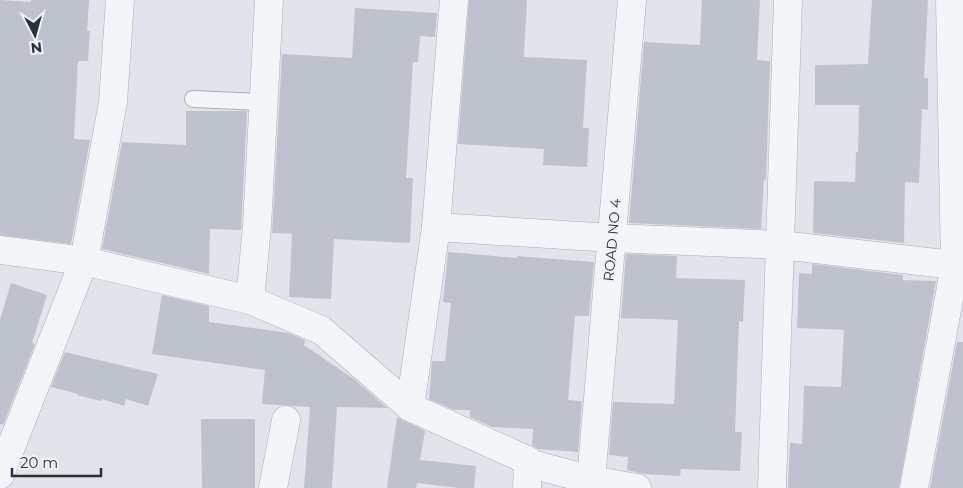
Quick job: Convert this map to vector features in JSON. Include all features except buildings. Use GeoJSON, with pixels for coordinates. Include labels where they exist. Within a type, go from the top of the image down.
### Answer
{"type":"FeatureCollection","features":[{"type":"Feature","properties":{"kind":"street"},"geometry":{"type":"LineString","coordinates":[[0,475],[84,261],[113,102],[120,0]]}},
{"type":"Feature","properties":{"kind":"street"},"geometry":{"type":"LineString","coordinates":[[250,300],[257,226],[269,0]]}},
{"type":"Feature","properties":{"kind":"street"},"geometry":{"type":"LineString","coordinates":[[410,407],[436,228],[454,0]]}},
{"type":"Feature","properties":{"kind":"street","name":"ROAD NO 4"},"geometry":{"type":"LineString","coordinates":[[591,480],[632,0]]}},
{"type":"Feature","properties":{"kind":"street"},"geometry":{"type":"LineString","coordinates":[[772,488],[788,0]]}},
{"type":"Feature","properties":{"kind":"street"},"geometry":{"type":"LineString","coordinates":[[914,488],[959,266],[950,0]]}},
{"type":"Feature","properties":{"kind":"street"},"geometry":{"type":"LineString","coordinates":[[436,228],[781,245],[959,266]]}},
{"type":"Feature","properties":{"kind":"street"},"geometry":{"type":"LineString","coordinates":[[0,250],[84,261],[250,300],[321,330],[410,407],[529,461],[527,476],[591,480],[637,488]]}},
{"type":"Feature","properties":{"kind":"street"},"geometry":{"type":"LineString","coordinates":[[273,488],[286,420]]}},
{"type":"Feature","properties":{"kind":"lane"},"geometry":{"type":"LineString","coordinates":[[193,100],[264,102]]}}]}
